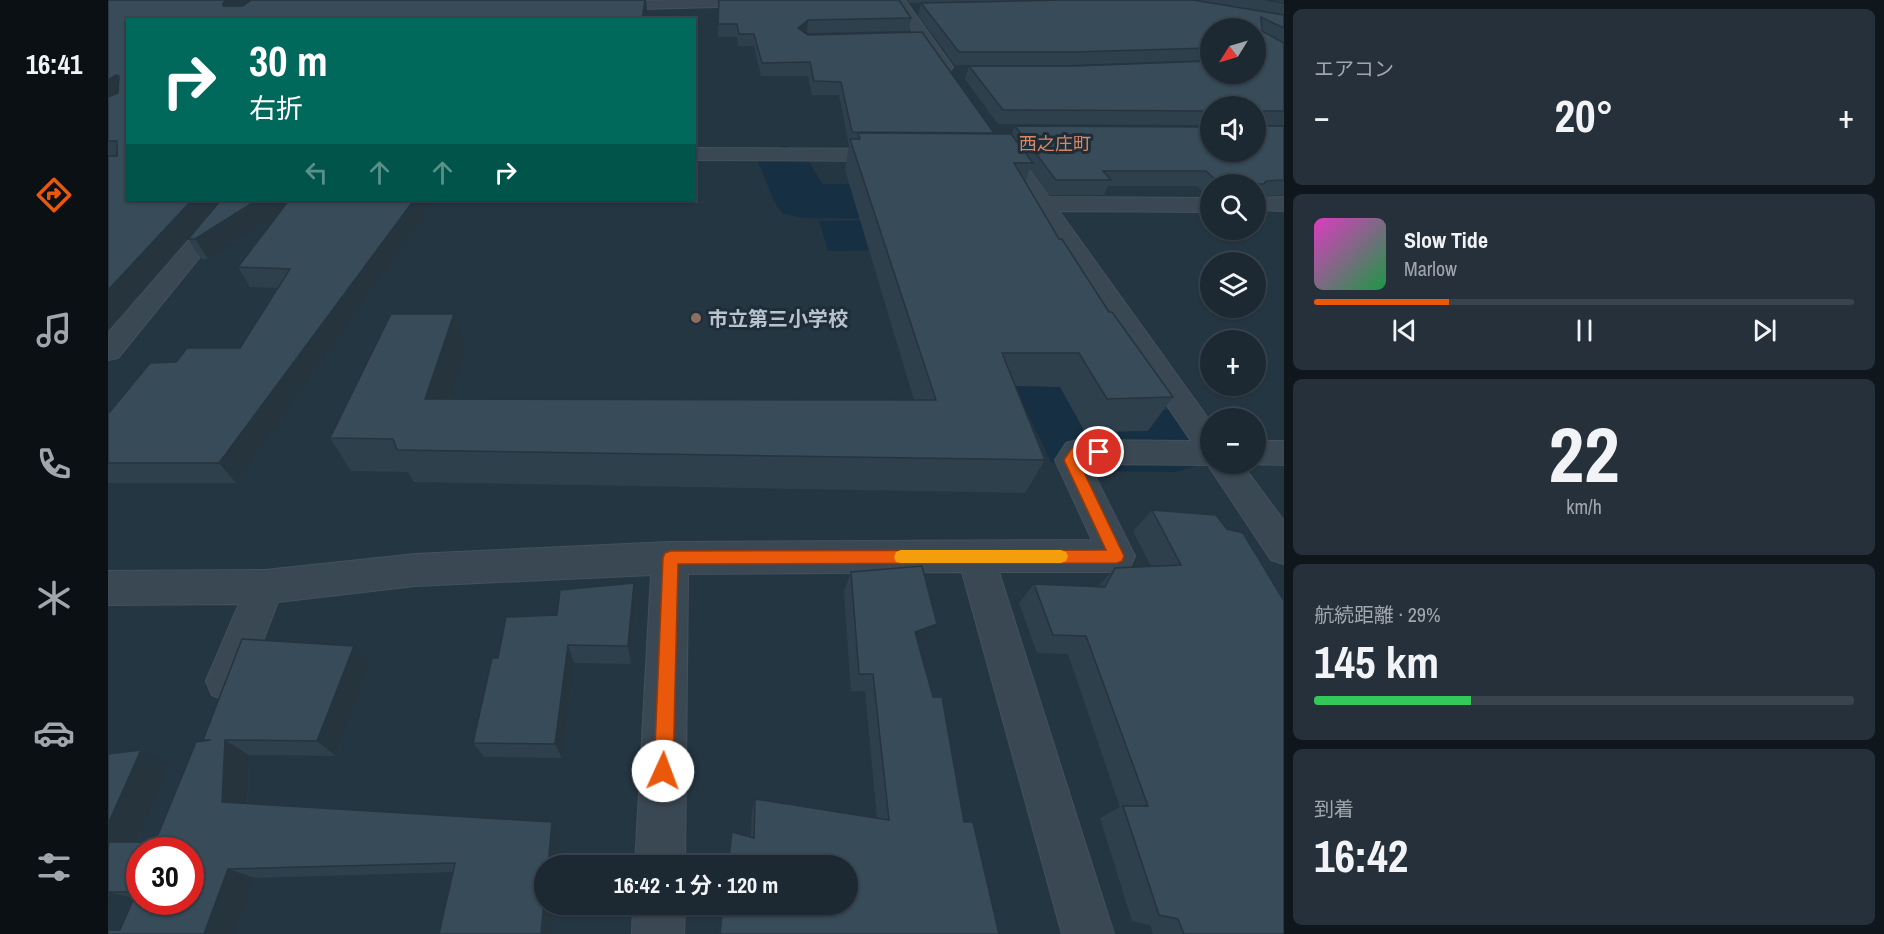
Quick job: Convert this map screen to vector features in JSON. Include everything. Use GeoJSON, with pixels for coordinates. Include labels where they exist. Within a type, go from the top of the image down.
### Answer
{"type":"FeatureCollection","features":[{"type":"Feature","properties":{"kind":"street"},"geometry":{"type":"LineString","coordinates":[[593,6],[825,0]]}},
{"type":"Feature","properties":{"kind":"street"},"geometry":{"type":"LineString","coordinates":[[906,6],[924,37],[955,75]]}},
{"type":"Feature","properties":{"kind":"street"},"geometry":{"type":"LineString","coordinates":[[900,37],[924,37]]}},
{"type":"Feature","properties":{"kind":"street"},"geometry":{"type":"LineString","coordinates":[[1003,148],[1200,430]]}},
{"type":"Feature","properties":{"kind":"street"},"geometry":{"type":"LineString","coordinates":[[696,154],[916,155]]}},
{"type":"Feature","properties":{"kind":"street"},"geometry":{"type":"LineString","coordinates":[[108,351],[234,201]]}},
{"type":"Feature","properties":{"kind":"street"},"geometry":{"type":"LineString","coordinates":[[1042,204],[1200,205]]}},
{"type":"Feature","properties":{"kind":"street"},"geometry":{"type":"LineString","coordinates":[[1266,204],[1284,204]]}},
{"type":"Feature","properties":{"kind":"street"},"geometry":{"type":"LineString","coordinates":[[108,588],[265,586],[415,570],[670,558],[1117,556],[1071,460],[1077,452],[1200,453]]}},
{"type":"Feature","properties":{"kind":"street"},"geometry":{"type":"LineString","coordinates":[[1266,453],[1284,453]]}},
{"type":"Feature","properties":{"kind":"street"},"geometry":{"type":"LineString","coordinates":[[1231,474],[1284,549]]}},
{"type":"Feature","properties":{"kind":"street"},"geometry":{"type":"LineString","coordinates":[[975,557],[1088,934]]}},
{"type":"Feature","properties":{"kind":"street"},"geometry":{"type":"LineString","coordinates":[[660,855],[670,558]]}},
{"type":"Feature","properties":{"kind":"street"},"geometry":{"type":"LineString","coordinates":[[213,718],[265,586]]}},
{"type":"Feature","properties":{"kind":"street"},"geometry":{"type":"LineString","coordinates":[[658,934],[659,915]]}},
{"type":"Feature","properties":{"kind":"water"},"geometry":{"type":"Polygon","coordinates":[[[937,219],[952,250],[828,251],[819,221],[937,219]]]}},
{"type":"Feature","properties":{"kind":"building"},"geometry":{"type":"Polygon","coordinates":[[[108,0],[227,0],[223,6],[243,6],[251,0],[645,0],[642,18],[126,18],[126,201],[191,201],[108,290],[108,156],[117,156],[117,141],[108,141],[108,97],[118,93],[119,76],[116,75],[108,80],[108,0]]]}},
{"type":"Feature","properties":{"kind":"building"},"geometry":{"type":"Polygon","coordinates":[[[719,0],[899,0],[911,18],[808,20],[798,28],[808,35],[922,32],[994,133],[852,132],[841,82],[814,81],[810,62],[762,63],[754,34],[739,34],[737,24],[718,24],[719,0]]]}},
{"type":"Feature","properties":{"kind":"building"},"geometry":{"type":"Polygon","coordinates":[[[1193,0],[1284,15],[1284,28],[1261,17],[1200,18],[1200,48],[959,52],[921,3],[1193,0]]]}},
{"type":"Feature","properties":{"kind":"building"},"geometry":{"type":"Polygon","coordinates":[[[1266,0],[1284,0],[1284,3],[1266,0]]]}},
{"type":"Feature","properties":{"kind":"building"},"geometry":{"type":"Polygon","coordinates":[[[1266,33],[1284,43],[1284,111],[1266,111],[1266,96],[1200,96],[1200,111],[1003,110],[969,66],[1074,66],[1200,61],[1200,84],[1266,84],[1266,33]]]}},
{"type":"Feature","properties":{"kind":"building"},"geometry":{"type":"Polygon","coordinates":[[[1015,126],[1200,127],[1200,162],[1266,162],[1266,126],[1284,126],[1284,180],[1266,181],[1266,174],[1209,174],[1206,171],[1103,171],[1111,180],[1056,180],[1015,126]]]}},
{"type":"Feature","properties":{"kind":"building"},"geometry":{"type":"Polygon","coordinates":[[[858,133],[1011,134],[1033,163],[1014,163],[1059,239],[1062,239],[1109,312],[1112,312],[1173,397],[1107,399],[1079,353],[1002,353],[1045,460],[397,450],[393,439],[330,438],[391,314],[454,314],[425,399],[936,400],[850,139],[860,139],[858,133]]]}},
{"type":"Feature","properties":{"kind":"building"},"geometry":{"type":"Polygon","coordinates":[[[220,201],[255,201],[195,239],[188,239],[220,201]]]}},
{"type":"Feature","properties":{"kind":"building"},"geometry":{"type":"Polygon","coordinates":[[[288,201],[413,201],[219,463],[108,463],[108,414],[150,363],[176,362],[187,348],[240,348],[290,269],[238,267],[288,201]]]}},
{"type":"Feature","properties":{"kind":"building"},"geometry":{"type":"Polygon","coordinates":[[[1152,510],[1216,515],[1227,529],[1243,533],[1284,601],[1284,934],[1184,934],[1178,919],[1159,915],[1123,806],[1148,806],[1086,636],[1053,635],[1034,584],[1105,587],[1115,568],[1181,565],[1152,510]]]}},
{"type":"Feature","properties":{"kind":"building"},"geometry":{"type":"Polygon","coordinates":[[[922,566],[937,624],[915,632],[933,697],[942,697],[964,822],[973,822],[999,934],[720,934],[722,915],[858,915],[858,855],[729,855],[732,832],[754,838],[755,799],[889,820],[873,674],[859,674],[851,572],[922,566]]]}},
{"type":"Feature","properties":{"kind":"building"},"geometry":{"type":"Polygon","coordinates":[[[634,583],[628,646],[568,645],[555,744],[473,743],[492,658],[498,658],[506,617],[557,615],[560,590],[634,583]]]}},
{"type":"Feature","properties":{"kind":"building"},"geometry":{"type":"Polygon","coordinates":[[[242,639],[354,646],[317,741],[225,740],[222,802],[552,822],[549,855],[534,855],[534,915],[543,915],[541,934],[439,934],[455,863],[228,869],[204,934],[108,934],[108,930],[120,930],[126,915],[204,915],[204,837],[157,837],[196,742],[211,740],[203,740],[242,639]]]}},
{"type":"Feature","properties":{"kind":"building"},"geometry":{"type":"Polygon","coordinates":[[[141,750],[108,824],[108,754],[141,750]]]}},
{"type":"Feature","properties":{"kind":"building"},"geometry":{"type":"Polygon","coordinates":[[[109,842],[126,842],[126,892],[108,892],[109,842]]]}},
{"type":"Feature","properties":{"kind":"waterway"},"geometry":{"type":"LineString","coordinates":[[784,162],[802,201],[952,202],[1080,440],[1176,441]]}},
{"type":"Feature","properties":{"kind":"slow traffic"},"geometry":{"type":"LineString","coordinates":[[901,557],[1061,556]]}},
{"type":"Feature","properties":{"kind":"place","name":"市立第三小学校"},"geometry":{"type":"Point","coordinates":[696,318]}},
{"type":"Feature","properties":{"kind":"district","name":"西之庄町"},"geometry":{"type":"Point","coordinates":[1055,143]}},
{"type":"Feature","properties":{"kind":"route"},"geometry":{"type":"LineString","coordinates":[[663,771],[670,558],[1117,556],[1071,460],[1077,452],[1099,452]]}}]}
